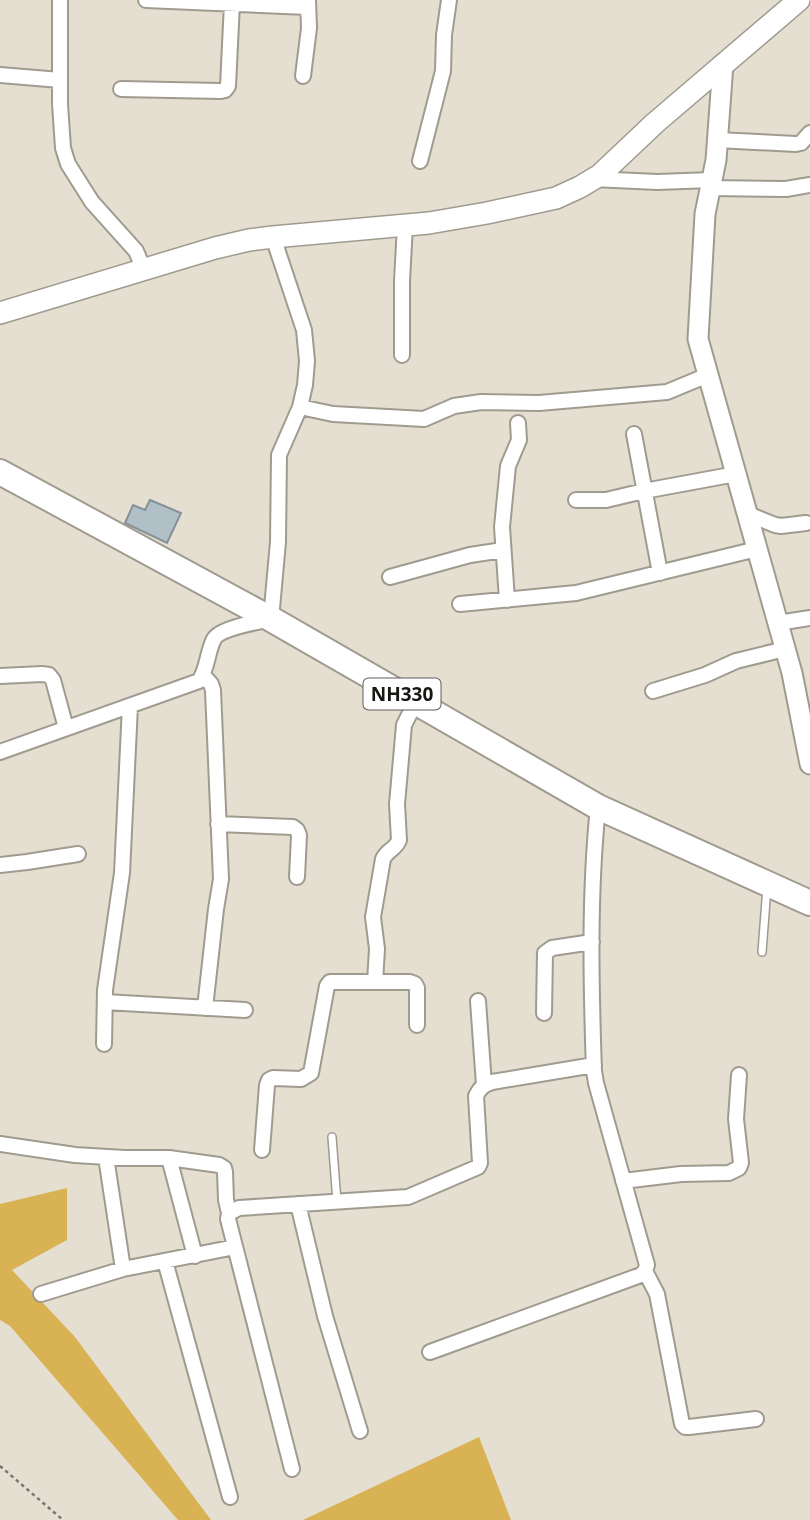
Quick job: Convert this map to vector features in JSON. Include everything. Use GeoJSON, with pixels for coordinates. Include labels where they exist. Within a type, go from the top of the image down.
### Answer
{"type":"FeatureCollection","features":[{"type":"Feature","properties":{"kind":"highway","name":"NH330"},"geometry":{"type":"LineString","coordinates":[[0,472],[271,619],[598,807],[810,903]]}},
{"type":"Feature","properties":{"kind":"main road"},"geometry":{"type":"LineString","coordinates":[[0,313],[249,240],[429,223],[556,198],[593,179],[799,0]]}},
{"type":"Feature","properties":{"kind":"street"},"geometry":{"type":"LineString","coordinates":[[60,0],[63,148],[68,163],[92,202],[136,251],[144,270]]}},
{"type":"Feature","properties":{"kind":"street"},"geometry":{"type":"LineString","coordinates":[[146,0],[232,4],[308,3],[309,28],[303,75]]}},
{"type":"Feature","properties":{"kind":"street"},"geometry":{"type":"LineString","coordinates":[[420,161],[442,79],[449,0]]}},
{"type":"Feature","properties":{"kind":"street"},"geometry":{"type":"LineString","coordinates":[[121,89],[225,90],[228,86],[232,4]]}},
{"type":"Feature","properties":{"kind":"street"},"geometry":{"type":"LineString","coordinates":[[725,62],[728,140],[716,160],[716,186],[705,214],[698,339],[785,649],[803,696],[810,764]]}},
{"type":"Feature","properties":{"kind":"street"},"geometry":{"type":"LineString","coordinates":[[0,75],[60,80]]}},
{"type":"Feature","properties":{"kind":"street"},"geometry":{"type":"LineString","coordinates":[[728,140],[802,144],[810,133]]}},
{"type":"Feature","properties":{"kind":"street"},"geometry":{"type":"LineString","coordinates":[[593,179],[786,188],[810,185]]}},
{"type":"Feature","properties":{"kind":"street"},"geometry":{"type":"LineString","coordinates":[[402,355],[405,225]]}},
{"type":"Feature","properties":{"kind":"street"},"geometry":{"type":"LineString","coordinates":[[0,752],[192,684],[203,675],[215,636],[222,631],[271,619],[278,542],[279,455],[300,407],[307,361],[304,330],[273,237]]}},
{"type":"Feature","properties":{"kind":"street"},"geometry":{"type":"LineString","coordinates":[[300,407],[333,414],[424,419],[454,406],[481,402],[539,403],[667,391],[708,375]]}},
{"type":"Feature","properties":{"kind":"street"},"geometry":{"type":"LineString","coordinates":[[507,600],[502,527],[508,466],[519,440],[518,423]]}},
{"type":"Feature","properties":{"kind":"street"},"geometry":{"type":"LineString","coordinates":[[634,434],[660,573]]}},
{"type":"Feature","properties":{"kind":"street"},"geometry":{"type":"LineString","coordinates":[[576,500],[606,500],[736,474]]}},
{"type":"Feature","properties":{"kind":"street"},"geometry":{"type":"LineString","coordinates":[[748,514],[781,526],[806,523]]}},
{"type":"Feature","properties":{"kind":"street"},"geometry":{"type":"LineString","coordinates":[[460,604],[576,593],[757,549]]}},
{"type":"Feature","properties":{"kind":"street"},"geometry":{"type":"LineString","coordinates":[[390,577],[470,555],[503,550]]}},
{"type":"Feature","properties":{"kind":"street"},"geometry":{"type":"LineString","coordinates":[[778,624],[810,618]]}},
{"type":"Feature","properties":{"kind":"street"},"geometry":{"type":"LineString","coordinates":[[653,691],[705,675],[736,661],[785,649]]}},
{"type":"Feature","properties":{"kind":"street"},"geometry":{"type":"LineString","coordinates":[[0,676],[49,675],[53,680],[66,729]]}},
{"type":"Feature","properties":{"kind":"street"},"geometry":{"type":"LineString","coordinates":[[203,675],[213,690],[220,887],[205,1008]]}},
{"type":"Feature","properties":{"kind":"street"},"geometry":{"type":"LineString","coordinates":[[375,982],[377,949],[373,917],[383,859],[400,840],[397,804],[404,725],[416,701]]}},
{"type":"Feature","properties":{"kind":"street"},"geometry":{"type":"LineString","coordinates":[[104,1044],[105,1002],[122,873],[130,706]]}},
{"type":"Feature","properties":{"kind":"street"},"geometry":{"type":"LineString","coordinates":[[430,1352],[641,1276],[645,1271],[646,1265],[596,1083],[594,1065],[592,942],[594,848],[598,807]]}},
{"type":"Feature","properties":{"kind":"street"},"geometry":{"type":"LineString","coordinates":[[218,824],[293,827],[299,835],[297,877]]}},
{"type":"Feature","properties":{"kind":"street"},"geometry":{"type":"LineString","coordinates":[[0,865],[78,854]]}},
{"type":"Feature","properties":{"kind":"street"},"geometry":{"type":"LineString","coordinates":[[544,1013],[545,953],[548,950],[592,942]]}},
{"type":"Feature","properties":{"kind":"street"},"geometry":{"type":"LineString","coordinates":[[262,1150],[269,1080],[301,1079],[310,1073],[330,982],[410,982],[417,988],[417,1025]]}},
{"type":"Feature","properties":{"kind":"street"},"geometry":{"type":"LineString","coordinates":[[478,1001],[484,1085]]}},
{"type":"Feature","properties":{"kind":"street"},"geometry":{"type":"LineString","coordinates":[[105,1002],[245,1010]]}},
{"type":"Feature","properties":{"kind":"street"},"geometry":{"type":"LineString","coordinates":[[229,1213],[239,1208],[408,1197],[478,1167],[480,1163],[476,1096],[484,1085],[594,1065]]}},
{"type":"Feature","properties":{"kind":"street"},"geometry":{"type":"LineString","coordinates":[[623,1181],[729,1172],[739,1168],[741,1163],[736,1111],[739,1075]]}},
{"type":"Feature","properties":{"kind":"street"},"geometry":{"type":"LineString","coordinates":[[0,1144],[75,1155],[169,1158],[224,1168],[228,1219],[292,1469]]}},
{"type":"Feature","properties":{"kind":"street"},"geometry":{"type":"LineString","coordinates":[[106,1157],[123,1269]]}},
{"type":"Feature","properties":{"kind":"street"},"geometry":{"type":"LineString","coordinates":[[169,1158],[195,1256]]}},
{"type":"Feature","properties":{"kind":"street"},"geometry":{"type":"LineString","coordinates":[[298,1204],[325,1316],[360,1431]]}},
{"type":"Feature","properties":{"kind":"street"},"geometry":{"type":"LineString","coordinates":[[41,1294],[123,1269],[235,1247]]}},
{"type":"Feature","properties":{"kind":"street"},"geometry":{"type":"LineString","coordinates":[[165,1261],[230,1497]]}},
{"type":"Feature","properties":{"kind":"street"},"geometry":{"type":"LineString","coordinates":[[645,1271],[657,1294],[682,1424],[689,1427],[756,1419]]}},
{"type":"Feature","properties":{"kind":"lane"},"geometry":{"type":"LineString","coordinates":[[762,952],[767,883]]}},
{"type":"Feature","properties":{"kind":"lane"},"geometry":{"type":"LineString","coordinates":[[332,1137],[337,1202]]}},
{"type":"Feature","properties":{"kind":"path"},"geometry":{"type":"LineString","coordinates":[[0,1466],[63,1520]]}},
{"type":"Feature","properties":{"kind":"shaded area"},"geometry":{"type":"Polygon","coordinates":[[[67,1188],[67,1240],[12,1270],[75,1337],[211,1520],[178,1520],[10,1326],[0,1320],[0,1204],[67,1188]]]}},
{"type":"Feature","properties":{"kind":"shaded area"},"geometry":{"type":"Polygon","coordinates":[[[479,1437],[511,1520],[303,1520],[479,1437]]]}},
{"type":"Feature","properties":{"kind":"building"},"geometry":{"type":"Polygon","coordinates":[[[150,500],[181,513],[167,543],[125,523],[133,505],[145,510],[150,500]]]}}]}
